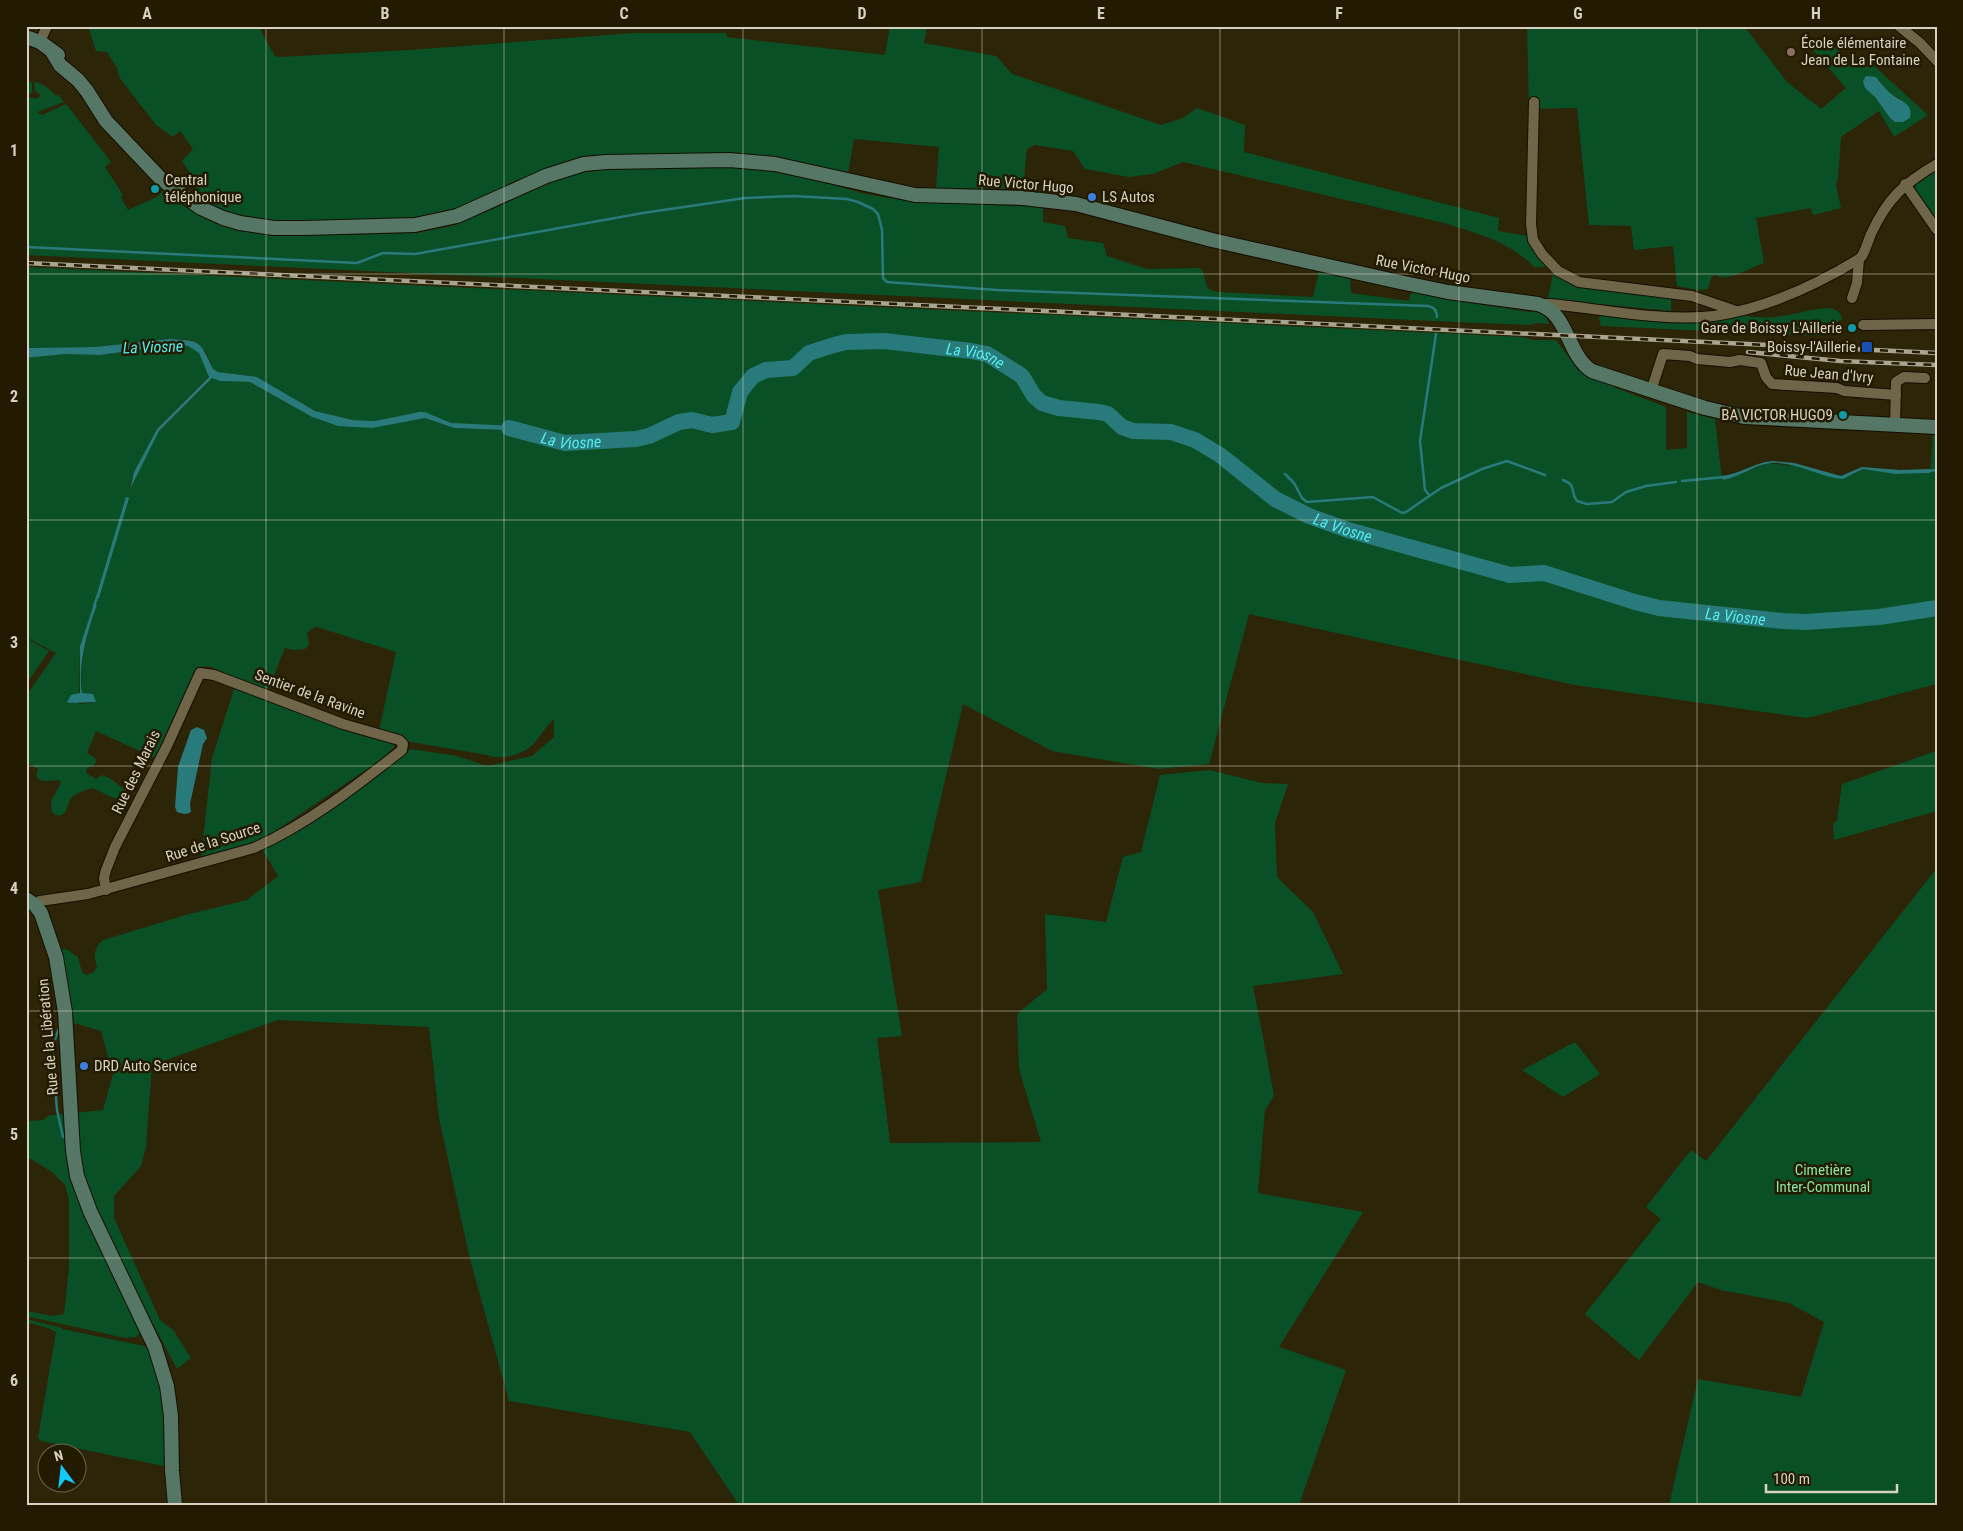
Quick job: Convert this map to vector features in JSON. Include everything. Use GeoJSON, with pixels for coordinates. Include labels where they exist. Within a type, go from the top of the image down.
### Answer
{"type":"FeatureCollection","features":[{"type":"Feature","properties":{"kind":"main road"},"geometry":{"type":"LineString","coordinates":[[26,37],[45,46]]}},
{"type":"Feature","properties":{"kind":"main road","name":"Rue Victor Hugo"},"geometry":{"type":"LineString","coordinates":[[45,46],[60,65],[78,80],[106,121],[144,163],[168,185],[212,214],[240,223],[274,228],[344,229],[394,227],[447,220],[477,209],[546,176],[594,162],[752,161],[789,167],[915,195],[1023,198],[1069,203],[1103,210],[1212,240],[1395,281],[1448,292],[1538,304],[1553,311],[1577,357],[1586,368],[1705,408],[1744,417],[1937,427]]}},
{"type":"Feature","properties":{"kind":"main road","name":"Rue de la Libération"},"geometry":{"type":"LineString","coordinates":[[30,902],[43,918],[58,964],[66,1020],[73,1151],[77,1176],[87,1205],[158,1356],[170,1398],[175,1505]]}},
{"type":"Feature","properties":{"kind":"street"},"geometry":{"type":"LineString","coordinates":[[45,46],[47,26]]}},
{"type":"Feature","properties":{"kind":"street"},"geometry":{"type":"LineString","coordinates":[[1899,26],[1920,42],[1937,61]]}},
{"type":"Feature","properties":{"kind":"street"},"geometry":{"type":"LineString","coordinates":[[1534,102],[1531,224],[1533,240],[1542,254],[1558,271],[1579,282],[1692,296],[1736,312]]}},
{"type":"Feature","properties":{"kind":"street"},"geometry":{"type":"LineString","coordinates":[[1538,304],[1687,317],[1714,316],[1736,312],[1791,294],[1859,259],[1885,208],[1905,184],[1937,164]]}},
{"type":"Feature","properties":{"kind":"street"},"geometry":{"type":"LineString","coordinates":[[1905,184],[1937,230]]}},
{"type":"Feature","properties":{"kind":"street"},"geometry":{"type":"LineString","coordinates":[[1852,298],[1857,283],[1859,259]]}},
{"type":"Feature","properties":{"kind":"street"},"geometry":{"type":"LineString","coordinates":[[1561,324],[1565,311],[1576,307]]}},
{"type":"Feature","properties":{"kind":"street"},"geometry":{"type":"LineString","coordinates":[[1863,325],[1937,324]]}},
{"type":"Feature","properties":{"kind":"street","name":"Rue Jean d'Ivry"},"geometry":{"type":"LineString","coordinates":[[1651,391],[1664,354],[1690,356],[1697,359],[1730,362],[1740,360],[1761,363],[1766,376],[1772,384],[1837,388],[1844,391],[1896,395]]}},
{"type":"Feature","properties":{"kind":"street"},"geometry":{"type":"LineString","coordinates":[[1894,425],[1898,380],[1904,377],[1925,378]]}},
{"type":"Feature","properties":{"kind":"street","name":"Sentier de la Ravine"},"geometry":{"type":"LineString","coordinates":[[203,672],[343,724],[399,740],[404,746]]}},
{"type":"Feature","properties":{"kind":"street","name":"Rue des Marais"},"geometry":{"type":"LineString","coordinates":[[106,890],[104,878],[115,847],[167,746],[197,676],[203,672]]}},
{"type":"Feature","properties":{"kind":"street","name":"Rue de la Source"},"geometry":{"type":"LineString","coordinates":[[30,902],[106,890],[247,851],[263,844],[335,800],[400,752],[404,746]]}},
{"type":"Feature","properties":{"kind":"green space"},"geometry":{"type":"Polygon","coordinates":[[[88,26],[258,26],[275,56],[279,57],[410,50],[633,33],[726,33],[727,37],[885,55],[890,26],[927,26],[924,43],[996,56],[1012,74],[1161,125],[1183,118],[1197,108],[1245,125],[1244,152],[1499,218],[1498,231],[1527,236],[1549,267],[1534,267],[1525,258],[1492,239],[1444,223],[1183,162],[1153,174],[1129,177],[1085,169],[1073,151],[1035,145],[1027,149],[1023,189],[936,188],[939,147],[854,139],[848,173],[790,160],[724,154],[590,155],[566,161],[464,209],[409,221],[272,222],[224,214],[191,194],[198,185],[182,161],[193,149],[180,131],[173,137],[156,125],[119,77],[117,68],[107,52],[96,51],[88,26]]]}},
{"type":"Feature","properties":{"kind":"green space"},"geometry":{"type":"Polygon","coordinates":[[[1527,26],[1744,26],[1787,82],[1821,109],[1846,88],[1813,50],[1828,37],[1851,64],[1862,55],[1928,115],[1894,137],[1879,111],[1841,137],[1836,185],[1841,208],[1813,215],[1811,208],[1756,218],[1764,263],[1731,276],[1721,277],[1714,275],[1711,278],[1708,289],[1697,290],[1677,286],[1673,246],[1634,250],[1631,226],[1589,225],[1577,108],[1529,109],[1527,26]],[[1876,77],[1875,97],[1895,122],[1901,99],[1891,94],[1876,77]]]}},
{"type":"Feature","properties":{"kind":"green space"},"geometry":{"type":"Polygon","coordinates":[[[32,82],[32,92],[27,96],[38,98],[41,95],[35,91],[34,82],[44,85],[56,96],[58,94],[64,102],[37,112],[42,115],[66,104],[111,162],[105,167],[123,195],[121,198],[128,210],[157,197],[164,190],[215,223],[236,230],[275,234],[335,235],[416,233],[456,225],[559,179],[584,172],[609,169],[687,166],[759,168],[798,175],[865,194],[914,202],[1043,207],[1043,222],[1065,226],[1068,238],[1103,243],[1107,256],[1147,269],[1199,268],[1202,270],[1208,289],[1217,292],[1313,297],[1319,271],[1350,276],[1351,293],[1409,301],[1410,295],[1414,291],[1443,296],[1445,299],[1530,312],[1536,310],[1546,317],[1549,324],[1455,322],[26,255],[26,83],[32,82]]]}},
{"type":"Feature","properties":{"kind":"green space"},"geometry":{"type":"Polygon","coordinates":[[[1937,170],[1937,221],[1919,196],[1915,186],[1920,179],[1937,170]]]}},
{"type":"Feature","properties":{"kind":"green space"},"geometry":{"type":"Polygon","coordinates":[[[26,267],[1556,340],[1578,370],[1593,379],[1666,407],[1666,450],[1687,448],[1687,412],[1715,419],[1721,472],[1724,480],[1768,463],[1795,466],[1836,478],[1853,475],[1863,469],[1895,474],[1930,473],[1933,433],[1937,433],[1937,684],[1807,718],[1575,685],[1249,614],[1209,764],[1159,769],[1052,751],[963,704],[921,882],[878,890],[902,1036],[877,1038],[890,1143],[1041,1142],[1019,1069],[1017,1014],[1047,989],[1045,914],[1106,922],[1123,857],[1141,852],[1160,775],[1209,770],[1262,783],[1288,784],[1275,823],[1277,877],[1313,912],[1343,974],[1253,986],[1274,1095],[1265,1110],[1258,1193],[1363,1212],[1279,1347],[1346,1370],[1299,1505],[739,1505],[690,1432],[509,1401],[469,1255],[439,1118],[429,1027],[278,1020],[152,1065],[146,1147],[141,1166],[114,1196],[114,1218],[160,1320],[174,1331],[191,1358],[177,1369],[121,1264],[96,1211],[82,1175],[75,1113],[103,1110],[113,1074],[101,1031],[74,1023],[61,950],[66,949],[78,957],[82,972],[86,975],[93,973],[97,967],[96,949],[103,940],[189,914],[247,900],[278,876],[262,849],[411,749],[457,756],[487,766],[532,756],[554,737],[554,719],[528,749],[503,757],[411,742],[379,731],[396,652],[317,627],[307,633],[309,645],[305,649],[293,650],[285,648],[267,692],[238,681],[210,667],[200,667],[195,670],[155,758],[96,731],[87,753],[95,758],[96,762],[93,766],[87,768],[86,773],[96,779],[102,775],[111,779],[131,795],[120,799],[91,788],[72,798],[64,814],[58,816],[52,812],[51,801],[61,783],[59,780],[41,780],[36,776],[38,769],[26,762],[26,696],[56,653],[26,637],[26,358],[65,354],[100,355],[174,345],[188,346],[199,353],[209,376],[157,429],[134,472],[129,489],[159,431],[212,378],[220,381],[250,382],[312,417],[338,426],[425,418],[454,428],[503,430],[529,437],[531,431],[502,426],[457,424],[419,412],[375,421],[353,420],[315,411],[257,377],[218,372],[213,369],[206,352],[195,341],[184,339],[95,347],[26,348],[26,267]],[[95,604],[80,646],[79,704],[96,702],[82,693],[81,681],[85,648],[97,605],[95,604]]]}},
{"type":"Feature","properties":{"kind":"green space"},"geometry":{"type":"Polygon","coordinates":[[[1553,273],[1671,297],[1671,311],[1548,299],[1553,273]]]}},
{"type":"Feature","properties":{"kind":"green space"},"geometry":{"type":"Polygon","coordinates":[[[1828,308],[1837,311],[1842,319],[1823,330],[1820,336],[1601,326],[1599,318],[1602,314],[1741,314],[1763,318],[1828,308]]]}},
{"type":"Feature","properties":{"kind":"green space"},"geometry":{"type":"Polygon","coordinates":[[[26,638],[49,651],[26,684],[26,638]]]}},
{"type":"Feature","properties":{"kind":"green space"},"geometry":{"type":"Polygon","coordinates":[[[240,688],[393,742],[394,747],[382,759],[259,842],[201,858],[212,758],[234,689],[240,688]]]}},
{"type":"Feature","properties":{"kind":"green space"},"geometry":{"type":"Polygon","coordinates":[[[1936,751],[1937,811],[1834,840],[1833,824],[1837,820],[1842,784],[1936,751]]]}},
{"type":"Feature","properties":{"kind":"green space","name":"Cimetière Inter-Communal"},"geometry":{"type":"Polygon","coordinates":[[[1937,868],[1937,1505],[1669,1505],[1698,1379],[1801,1397],[1824,1322],[1789,1303],[1721,1290],[1698,1282],[1639,1360],[1585,1314],[1661,1219],[1646,1207],[1691,1150],[1706,1161],[1937,868]]]}},
{"type":"Feature","properties":{"kind":"green space"},"geometry":{"type":"Polygon","coordinates":[[[1575,1042],[1600,1074],[1563,1097],[1522,1070],[1575,1042]]]}},
{"type":"Feature","properties":{"kind":"green space"},"geometry":{"type":"Polygon","coordinates":[[[65,1114],[68,1151],[141,1332],[136,1337],[125,1338],[26,1316],[26,1311],[52,1316],[64,1314],[69,1268],[69,1199],[65,1185],[52,1172],[26,1156],[26,1121],[43,1120],[50,1115],[65,1114]]]}},
{"type":"Feature","properties":{"kind":"green space"},"geometry":{"type":"Polygon","coordinates":[[[26,1319],[148,1348],[164,1389],[171,1505],[167,1505],[164,1466],[88,1451],[88,1444],[56,1444],[41,1441],[38,1438],[56,1332],[26,1322],[26,1319]]]}},
{"type":"Feature","properties":{"kind":"water"},"geometry":{"type":"Polygon","coordinates":[[[1866,76],[1876,77],[1889,92],[1904,102],[1910,108],[1910,118],[1903,122],[1895,122],[1890,118],[1875,97],[1865,88],[1863,81],[1866,76]]]}},
{"type":"Feature","properties":{"kind":"water"},"geometry":{"type":"Polygon","coordinates":[[[169,339],[194,342],[202,347],[213,369],[218,372],[257,377],[315,411],[353,420],[375,421],[425,412],[451,423],[513,426],[531,431],[530,437],[503,430],[454,428],[425,418],[372,428],[338,426],[312,417],[250,382],[220,381],[212,378],[159,431],[130,489],[134,472],[157,429],[209,377],[199,353],[188,346],[174,345],[100,355],[65,354],[26,358],[26,348],[95,347],[169,339]]]}},
{"type":"Feature","properties":{"kind":"water"},"geometry":{"type":"Polygon","coordinates":[[[1773,461],[1794,463],[1841,476],[1862,467],[1900,470],[1930,469],[1930,473],[1895,474],[1863,469],[1843,479],[1789,464],[1771,463],[1723,480],[1722,476],[1760,463],[1773,461]]]}},
{"type":"Feature","properties":{"kind":"water"},"geometry":{"type":"Polygon","coordinates":[[[126,497],[129,498],[99,598],[96,597],[126,497]]]}},
{"type":"Feature","properties":{"kind":"water"},"geometry":{"type":"Polygon","coordinates":[[[94,604],[97,605],[84,648],[81,681],[82,693],[93,694],[96,702],[70,703],[67,702],[71,695],[80,693],[80,646],[94,604]]]}},
{"type":"Feature","properties":{"kind":"water"},"geometry":{"type":"Polygon","coordinates":[[[197,727],[204,730],[207,738],[203,744],[190,804],[191,812],[183,814],[177,812],[175,807],[178,767],[191,730],[197,727]]]}},
{"type":"Feature","properties":{"kind":"waterway"},"geometry":{"type":"LineString","coordinates":[[26,247],[357,263],[383,253],[415,254],[643,213],[745,198],[793,196],[847,199],[873,209],[878,214],[882,230],[883,278],[887,282],[997,290],[1428,306],[1435,309],[1437,317]]}},
{"type":"Feature","properties":{"kind":"waterway"},"geometry":{"type":"LineString","coordinates":[[1429,495],[1425,490],[1420,441],[1436,334]]}},
{"type":"Feature","properties":{"kind":"waterway","name":"La Viosne"},"geometry":{"type":"LineString","coordinates":[[509,428],[565,443],[636,439],[649,436],[679,422],[692,420],[712,425],[732,422],[740,392],[753,376],[766,370],[793,368],[809,353],[834,345],[846,342],[884,341],[971,351],[987,354],[1022,376],[1034,396],[1042,403],[1059,408],[1108,414],[1122,427],[1133,431],[1171,432],[1195,440],[1220,455],[1275,499],[1309,516],[1348,530],[1510,575],[1544,573],[1659,608],[1782,621],[1806,622],[1879,617],[1937,608]]}},
{"type":"Feature","properties":{"kind":"waterway"},"geometry":{"type":"LineString","coordinates":[[1285,474],[1294,483],[1302,498],[1307,502],[1373,497],[1402,513],[1441,488],[1482,469],[1507,461],[1545,475]]}},
{"type":"Feature","properties":{"kind":"waterway"},"geometry":{"type":"LineString","coordinates":[[1928,471],[1937,470]]}},
{"type":"Feature","properties":{"kind":"waterway"},"geometry":{"type":"LineString","coordinates":[[1682,481],[1725,477]]}},
{"type":"Feature","properties":{"kind":"waterway"},"geometry":{"type":"LineString","coordinates":[[1563,480],[1570,484],[1577,501],[1587,504],[1612,502],[1626,492],[1646,486],[1676,482]]}},
{"type":"Feature","properties":{"kind":"waterway"},"geometry":{"type":"LineString","coordinates":[[94,606],[98,595]]}},
{"type":"Feature","properties":{"kind":"waterway"},"geometry":{"type":"LineString","coordinates":[[54,1077],[54,1045],[60,1027]]}},
{"type":"Feature","properties":{"kind":"waterway"},"geometry":{"type":"LineString","coordinates":[[55,1085],[57,1110],[63,1137]]}},
{"type":"Feature","properties":{"kind":"railway"},"geometry":{"type":"LineString","coordinates":[[26,263],[1937,353]]}},
{"type":"Feature","properties":{"kind":"railway"},"geometry":{"type":"LineString","coordinates":[[1748,352],[1840,361],[1937,365]]}},
{"type":"Feature","properties":{"kind":"place","name":"École élémentaire Jean de La Fontaine"},"geometry":{"type":"Point","coordinates":[1791,52]}},
{"type":"Feature","properties":{"kind":"place","name":"Central téléphonique"},"geometry":{"type":"Point","coordinates":[155,189]}},
{"type":"Feature","properties":{"kind":"place","name":"LS Autos"},"geometry":{"type":"Point","coordinates":[1092,197]}},
{"type":"Feature","properties":{"kind":"place","name":"Gare de Boissy L'Aillerie"},"geometry":{"type":"Point","coordinates":[1852,328]}},
{"type":"Feature","properties":{"kind":"place","name":"Boissy-l'Aillerie"},"geometry":{"type":"Point","coordinates":[1867,347]}},
{"type":"Feature","properties":{"kind":"place","name":"BA VICTOR HUGO9"},"geometry":{"type":"Point","coordinates":[1843,415]}},
{"type":"Feature","properties":{"kind":"place","name":"DRD Auto Service"},"geometry":{"type":"Point","coordinates":[84,1066]}}]}
